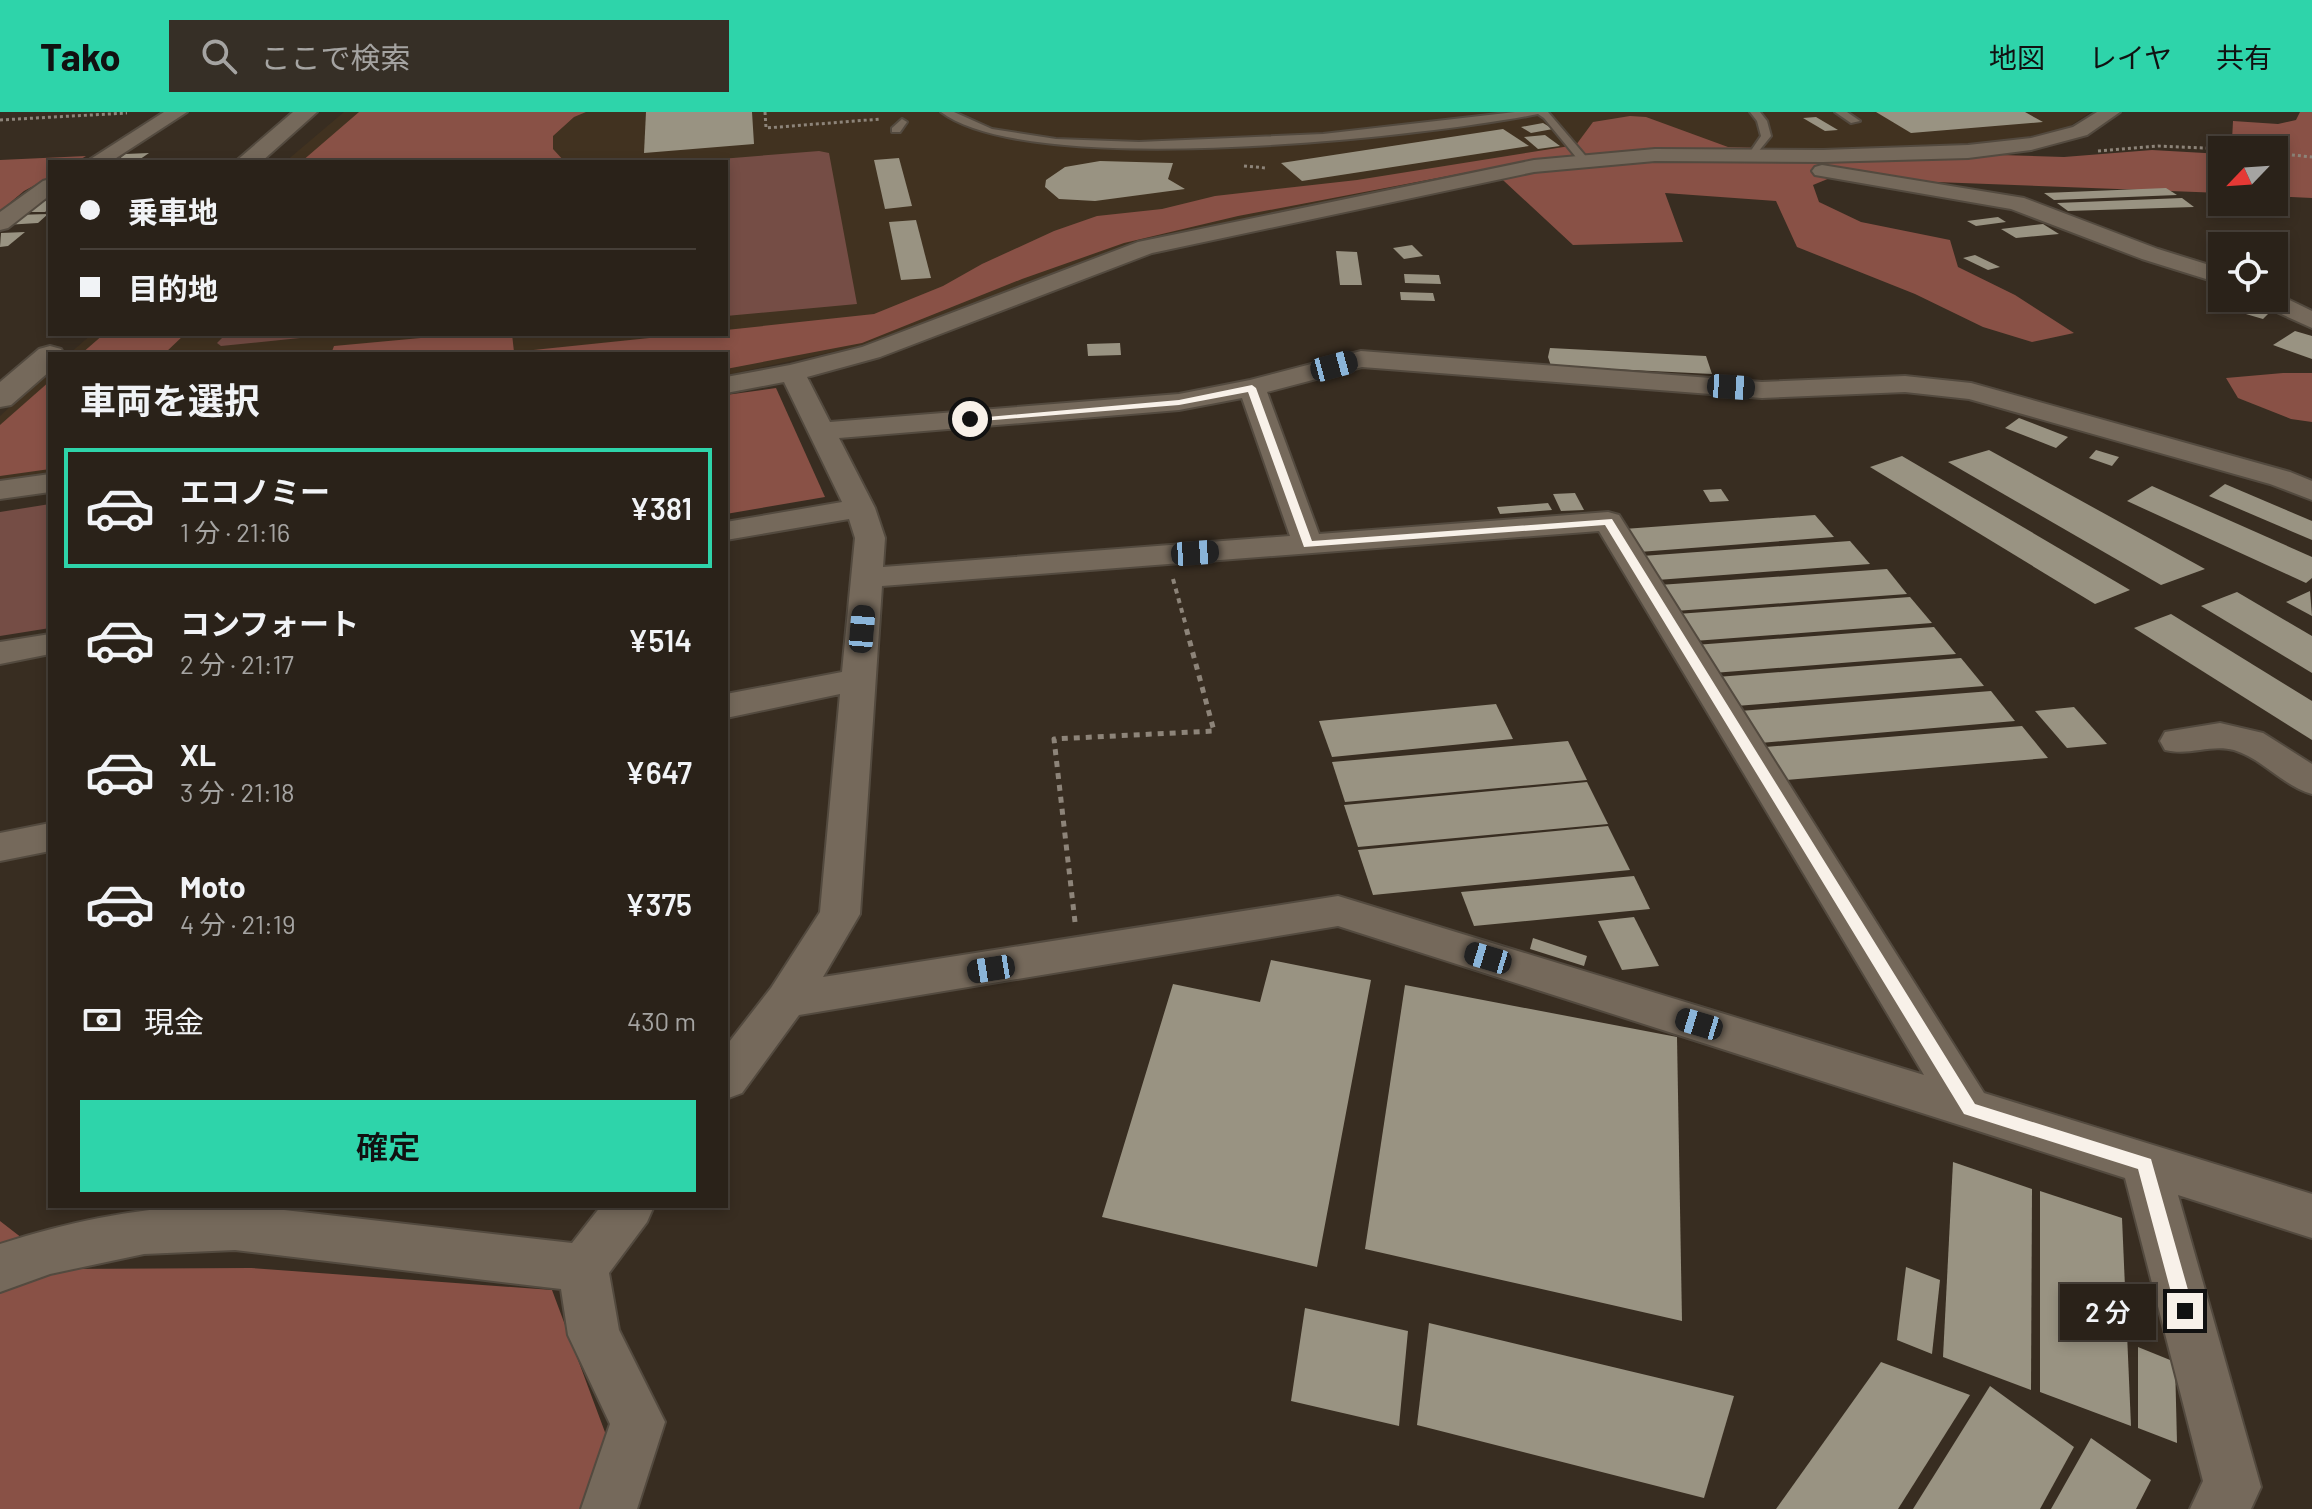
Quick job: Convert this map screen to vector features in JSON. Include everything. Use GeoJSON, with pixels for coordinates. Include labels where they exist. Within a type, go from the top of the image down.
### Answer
{"type":"FeatureCollection","features":[{"type":"Feature","properties":{"kind":"street"},"geometry":{"type":"LineString","coordinates":[[99,160],[177,112]]}},
{"type":"Feature","properties":{"kind":"street"},"geometry":{"type":"LineString","coordinates":[[249,160],[306,112]]}},
{"type":"Feature","properties":{"kind":"street"},"geometry":{"type":"LineString","coordinates":[[275,160],[331,112]]}},
{"type":"Feature","properties":{"kind":"street"},"geometry":{"type":"LineString","coordinates":[[728,385],[792,373],[871,352],[1146,247],[1534,166],[1654,155],[1977,152],[2058,140],[2087,130],[2110,112]]}},
{"type":"Feature","properties":{"kind":"street"},"geometry":{"type":"LineString","coordinates":[[1753,155],[1873,181],[2016,203],[2208,273]]}},
{"type":"Feature","properties":{"kind":"street"},"geometry":{"type":"LineString","coordinates":[[0,223],[48,187]]}},
{"type":"Feature","properties":{"kind":"street"},"geometry":{"type":"LineString","coordinates":[[2288,309],[2312,321]]}},
{"type":"Feature","properties":{"kind":"street"},"geometry":{"type":"LineString","coordinates":[[0,370],[48,330]]}},
{"type":"Feature","properties":{"kind":"street"},"geometry":{"type":"LineString","coordinates":[[52,352],[72,336]]}},
{"type":"Feature","properties":{"kind":"street"},"geometry":{"type":"LineString","coordinates":[[0,398],[48,356]]}},
{"type":"Feature","properties":{"kind":"street"},"geometry":{"type":"LineString","coordinates":[[820,431],[1179,402],[1252,388],[1361,359],[1762,390],[1905,384],[1971,391],[2280,478],[2312,491]]}},
{"type":"Feature","properties":{"kind":"street"},"geometry":{"type":"LineString","coordinates":[[728,1077],[786,1000],[840,914],[857,728],[857,680],[870,538],[860,508],[792,373]]}},
{"type":"Feature","properties":{"kind":"street"},"geometry":{"type":"LineString","coordinates":[[1252,388],[1308,545]]}},
{"type":"Feature","properties":{"kind":"street"},"geometry":{"type":"LineString","coordinates":[[0,490],[48,483]]}},
{"type":"Feature","properties":{"kind":"street"},"geometry":{"type":"LineString","coordinates":[[728,531],[860,508]]}},
{"type":"Feature","properties":{"kind":"street"},"geometry":{"type":"LineString","coordinates":[[866,578],[1608,521],[1969,1109]]}},
{"type":"Feature","properties":{"kind":"street"},"geometry":{"type":"LineString","coordinates":[[0,653],[48,644]]}},
{"type":"Feature","properties":{"kind":"street"},"geometry":{"type":"LineString","coordinates":[[728,706],[857,680]]}},
{"type":"Feature","properties":{"kind":"street"},"geometry":{"type":"LineString","coordinates":[[2178,741],[2220,735],[2250,742],[2312,781]]}},
{"type":"Feature","properties":{"kind":"street"},"geometry":{"type":"LineString","coordinates":[[0,847],[48,837]]}},
{"type":"Feature","properties":{"kind":"street"},"geometry":{"type":"LineString","coordinates":[[786,1000],[1338,911],[2312,1216]]}},
{"type":"Feature","properties":{"kind":"street"},"geometry":{"type":"LineString","coordinates":[[2145,1164],[2233,1487],[2218,1509]]}},
{"type":"Feature","properties":{"kind":"street"},"geometry":{"type":"LineString","coordinates":[[609,1509],[638,1422],[594,1335],[583,1268],[628,1208]]}},
{"type":"Feature","properties":{"kind":"street"},"geometry":{"type":"LineString","coordinates":[[0,1268],[50,1251],[144,1231],[236,1217],[583,1268]]}},
{"type":"Feature","properties":{"kind":"lane"},"geometry":{"type":"LineString","coordinates":[[946,112],[985,129],[1020,136],[1148,144],[1354,135],[1538,112],[1548,116],[1584,160]]}},
{"type":"Feature","properties":{"kind":"lane"},"geometry":{"type":"LineString","coordinates":[[1753,155],[1766,136],[1762,121],[1755,112]]}},
{"type":"Feature","properties":{"kind":"lane"},"geometry":{"type":"LineString","coordinates":[[1840,112],[1855,121]]}},
{"type":"Feature","properties":{"kind":"path"},"geometry":{"type":"LineString","coordinates":[[0,120],[132,112]]}},
{"type":"Feature","properties":{"kind":"path"},"geometry":{"type":"LineString","coordinates":[[765,112],[766,128],[890,118]]}},
{"type":"Feature","properties":{"kind":"path"},"geometry":{"type":"LineString","coordinates":[[2058,140],[2095,150],[2158,146],[2208,148]]}},
{"type":"Feature","properties":{"kind":"path"},"geometry":{"type":"LineString","coordinates":[[2288,154],[2312,157]]}},
{"type":"Feature","properties":{"kind":"path"},"geometry":{"type":"LineString","coordinates":[[1079,955],[1054,739],[1214,731],[1167,555]]}},
{"type":"Feature","properties":{"kind":"shaded area"},"geometry":{"type":"Polygon","coordinates":[[[344,112],[2091,112],[2067,128],[2004,142],[1931,148],[1703,148],[1523,164],[1143,240],[869,344],[728,375],[728,352],[71,352],[90,336],[728,336],[728,160],[287,160],[344,112]]]}},
{"type":"Feature","properties":{"kind":"shaded area"},"geometry":{"type":"Polygon","coordinates":[[[359,112],[586,112],[574,117],[553,136],[553,149],[563,160],[303,160],[359,112]]]}},
{"type":"Feature","properties":{"kind":"shaded area"},"geometry":{"type":"Polygon","coordinates":[[[2300,112],[2312,112],[2312,198],[2288,197],[2288,136],[2232,136],[2233,121],[2278,124],[2296,120],[2300,112]]]}},
{"type":"Feature","properties":{"kind":"shaded area"},"geometry":{"type":"Polygon","coordinates":[[[1630,116],[1646,117],[1728,147],[2064,157],[2152,150],[2208,153],[2208,192],[1830,178],[1813,185],[1819,202],[1861,222],[1950,240],[1958,267],[2015,295],[2074,333],[2032,342],[1983,327],[1915,294],[1797,247],[1776,201],[1665,193],[1683,242],[1573,245],[1490,168],[1238,216],[1124,243],[1022,279],[862,343],[728,369],[728,352],[514,352],[669,336],[728,336],[728,330],[874,314],[943,286],[1054,231],[1097,216],[1162,209],[1215,196],[1357,180],[1576,145],[1593,122],[1630,116]]]}},
{"type":"Feature","properties":{"kind":"shaded area"},"geometry":{"type":"Polygon","coordinates":[[[819,151],[829,153],[857,304],[728,316],[728,160],[708,160],[819,151]]]}},
{"type":"Feature","properties":{"kind":"shaded area"},"geometry":{"type":"Polygon","coordinates":[[[86,156],[79,160],[48,160],[48,178],[24,191],[0,211],[0,160],[86,156]]]}},
{"type":"Feature","properties":{"kind":"shaded area"},"geometry":{"type":"Polygon","coordinates":[[[102,336],[183,336],[166,352],[83,352],[102,336]]]}},
{"type":"Feature","properties":{"kind":"shaded area"},"geometry":{"type":"Polygon","coordinates":[[[224,336],[319,336],[221,346],[217,343],[224,336]]]}},
{"type":"Feature","properties":{"kind":"shaded area"},"geometry":{"type":"Polygon","coordinates":[[[442,336],[512,336],[514,352],[332,352],[334,346],[442,336]]]}},
{"type":"Feature","properties":{"kind":"shaded area"},"geometry":{"type":"Polygon","coordinates":[[[48,373],[48,479],[0,486],[0,416],[48,373]]]}},
{"type":"Feature","properties":{"kind":"shaded area"},"geometry":{"type":"Polygon","coordinates":[[[2312,373],[2312,422],[2291,419],[2238,398],[2226,378],[2312,373]]]}},
{"type":"Feature","properties":{"kind":"shaded area"},"geometry":{"type":"Polygon","coordinates":[[[48,383],[48,469],[0,476],[0,425],[48,383]]]}},
{"type":"Feature","properties":{"kind":"shaded area"},"geometry":{"type":"Polygon","coordinates":[[[776,388],[825,497],[728,514],[728,395],[776,388]]]}},
{"type":"Feature","properties":{"kind":"shaded area"},"geometry":{"type":"Polygon","coordinates":[[[48,504],[48,628],[0,636],[0,512],[48,504]]]}},
{"type":"Feature","properties":{"kind":"shaded area"},"geometry":{"type":"Polygon","coordinates":[[[0,1221],[62,1269],[251,1268],[552,1290],[612,1451],[587,1509],[0,1509],[0,1221]]]}},
{"type":"Feature","properties":{"kind":"building"},"geometry":{"type":"Polygon","coordinates":[[[646,112],[752,112],[754,144],[644,153],[646,112]]]}},
{"type":"Feature","properties":{"kind":"building"},"geometry":{"type":"Polygon","coordinates":[[[1876,112],[2025,112],[2043,122],[1911,133],[1876,112]]]}},
{"type":"Feature","properties":{"kind":"building"},"geometry":{"type":"Polygon","coordinates":[[[1816,117],[1838,130],[1825,131],[1803,118],[1816,117]]]}},
{"type":"Feature","properties":{"kind":"building"},"geometry":{"type":"Polygon","coordinates":[[[1543,123],[1553,129],[1531,133],[1521,127],[1543,123]]]}},
{"type":"Feature","properties":{"kind":"building"},"geometry":{"type":"Polygon","coordinates":[[[1503,129],[1529,146],[1302,181],[1281,163],[1503,129]]]}},
{"type":"Feature","properties":{"kind":"building"},"geometry":{"type":"Polygon","coordinates":[[[1545,135],[1560,146],[1538,149],[1524,137],[1545,135]]]}},
{"type":"Feature","properties":{"kind":"building"},"geometry":{"type":"Polygon","coordinates":[[[149,153],[139,160],[118,160],[125,154],[149,153]]]}},
{"type":"Feature","properties":{"kind":"building"},"geometry":{"type":"Polygon","coordinates":[[[899,158],[912,206],[885,209],[874,160],[899,158]]]}},
{"type":"Feature","properties":{"kind":"building"},"geometry":{"type":"Polygon","coordinates":[[[1100,161],[1173,163],[1168,179],[1185,189],[1095,201],[1059,199],[1045,187],[1046,180],[1065,167],[1100,161]]]}},
{"type":"Feature","properties":{"kind":"building"},"geometry":{"type":"Polygon","coordinates":[[[2166,188],[2177,195],[2054,200],[2044,193],[2166,188]]]}},
{"type":"Feature","properties":{"kind":"building"},"geometry":{"type":"Polygon","coordinates":[[[2182,198],[2194,207],[2068,211],[2057,203],[2182,198]]]}},
{"type":"Feature","properties":{"kind":"building"},"geometry":{"type":"Polygon","coordinates":[[[37,201],[48,201],[45,212],[24,212],[37,201]]]}},
{"type":"Feature","properties":{"kind":"building"},"geometry":{"type":"Polygon","coordinates":[[[48,214],[38,223],[5,225],[16,215],[48,214]]]}},
{"type":"Feature","properties":{"kind":"building"},"geometry":{"type":"Polygon","coordinates":[[[1998,217],[2006,222],[1976,226],[1967,221],[1998,217]]]}},
{"type":"Feature","properties":{"kind":"building"},"geometry":{"type":"Polygon","coordinates":[[[916,220],[931,278],[901,280],[889,222],[916,220]]]}},
{"type":"Feature","properties":{"kind":"building"},"geometry":{"type":"Polygon","coordinates":[[[2043,224],[2059,234],[2016,238],[2001,229],[2043,224]]]}},
{"type":"Feature","properties":{"kind":"building"},"geometry":{"type":"Polygon","coordinates":[[[25,232],[8,246],[0,247],[1,233],[25,232]]]}},
{"type":"Feature","properties":{"kind":"building"},"geometry":{"type":"Polygon","coordinates":[[[1412,245],[1423,256],[1404,259],[1393,248],[1412,245]]]}},
{"type":"Feature","properties":{"kind":"building"},"geometry":{"type":"Polygon","coordinates":[[[1336,251],[1357,252],[1362,285],[1340,285],[1336,251]]]}},
{"type":"Feature","properties":{"kind":"building"},"geometry":{"type":"Polygon","coordinates":[[[1975,255],[2000,267],[1988,270],[1963,258],[1975,255]]]}},
{"type":"Feature","properties":{"kind":"building"},"geometry":{"type":"Polygon","coordinates":[[[1404,274],[1439,275],[1441,284],[1405,283],[1404,274]]]}},
{"type":"Feature","properties":{"kind":"building"},"geometry":{"type":"Polygon","coordinates":[[[1400,292],[1433,293],[1435,301],[1401,300],[1400,292]]]}},
{"type":"Feature","properties":{"kind":"building"},"geometry":{"type":"Polygon","coordinates":[[[2239,312],[2270,312],[2263,319],[2239,312]]]}},
{"type":"Feature","properties":{"kind":"building"},"geometry":{"type":"Polygon","coordinates":[[[2295,331],[2312,336],[2312,359],[2273,345],[2295,331]]]}},
{"type":"Feature","properties":{"kind":"building"},"geometry":{"type":"Polygon","coordinates":[[[1120,343],[1121,355],[1088,356],[1087,344],[1120,343]]]}},
{"type":"Feature","properties":{"kind":"building"},"geometry":{"type":"Polygon","coordinates":[[[1550,348],[1706,356],[1712,374],[1551,366],[1548,357],[1550,348]]]}},
{"type":"Feature","properties":{"kind":"building"},"geometry":{"type":"Polygon","coordinates":[[[2019,418],[2068,437],[2056,448],[2005,428],[2019,418]]]}},
{"type":"Feature","properties":{"kind":"building"},"geometry":{"type":"Polygon","coordinates":[[[1989,450],[2205,569],[2161,585],[1948,462],[1989,450]]]}},
{"type":"Feature","properties":{"kind":"building"},"geometry":{"type":"Polygon","coordinates":[[[2096,450],[2119,457],[2112,466],[2089,458],[2096,450]]]}},
{"type":"Feature","properties":{"kind":"building"},"geometry":{"type":"Polygon","coordinates":[[[1902,456],[2130,590],[2095,604],[1870,467],[1902,456]]]}},
{"type":"Feature","properties":{"kind":"building"},"geometry":{"type":"Polygon","coordinates":[[[2225,484],[2312,521],[2312,540],[2209,496],[2225,484]]]}},
{"type":"Feature","properties":{"kind":"building"},"geometry":{"type":"Polygon","coordinates":[[[2152,486],[2312,557],[2312,578],[2306,583],[2127,501],[2152,486]]]}},
{"type":"Feature","properties":{"kind":"building"},"geometry":{"type":"Polygon","coordinates":[[[1721,489],[1729,501],[1710,502],[1703,490],[1721,489]]]}},
{"type":"Feature","properties":{"kind":"building"},"geometry":{"type":"Polygon","coordinates":[[[1575,493],[1584,510],[1561,511],[1553,494],[1575,493]]]}},
{"type":"Feature","properties":{"kind":"building"},"geometry":{"type":"Polygon","coordinates":[[[1548,503],[1552,510],[1500,514],[1497,507],[1548,503]]]}},
{"type":"Feature","properties":{"kind":"building"},"geometry":{"type":"Polygon","coordinates":[[[1815,515],[1834,537],[1639,552],[1624,529],[1815,515]]]}},
{"type":"Feature","properties":{"kind":"building"},"geometry":{"type":"Polygon","coordinates":[[[1850,541],[1870,564],[1657,580],[1642,556],[1850,541]]]}},
{"type":"Feature","properties":{"kind":"building"},"geometry":{"type":"Polygon","coordinates":[[[1887,569],[1907,594],[1675,611],[1659,585],[1887,569]]]}},
{"type":"Feature","properties":{"kind":"building"},"geometry":{"type":"Polygon","coordinates":[[[2310,591],[2312,616],[2286,602],[2310,591]]]}},
{"type":"Feature","properties":{"kind":"building"},"geometry":{"type":"Polygon","coordinates":[[[2237,592],[2312,636],[2312,673],[2201,606],[2237,592]]]}},
{"type":"Feature","properties":{"kind":"building"},"geometry":{"type":"Polygon","coordinates":[[[1910,597],[1932,623],[1694,641],[1677,614],[1910,597]]]}},
{"type":"Feature","properties":{"kind":"building"},"geometry":{"type":"Polygon","coordinates":[[[2171,614],[2312,701],[2312,740],[2134,628],[2171,614]]]}},
{"type":"Feature","properties":{"kind":"building"},"geometry":{"type":"Polygon","coordinates":[[[1934,627],[1956,654],[1713,673],[1695,645],[1934,627]]]}},
{"type":"Feature","properties":{"kind":"building"},"geometry":{"type":"Polygon","coordinates":[[[1961,658],[1984,686],[1736,706],[1717,677],[1961,658]]]}},
{"type":"Feature","properties":{"kind":"building"},"geometry":{"type":"Polygon","coordinates":[[[1991,691],[2015,721],[1760,743],[1740,711],[1991,691]]]}},
{"type":"Feature","properties":{"kind":"building"},"geometry":{"type":"Polygon","coordinates":[[[1496,704],[1513,739],[1332,757],[1319,721],[1496,704]]]}},
{"type":"Feature","properties":{"kind":"building"},"geometry":{"type":"Polygon","coordinates":[[[2074,707],[2107,744],[2067,748],[2035,711],[2074,707]]]}},
{"type":"Feature","properties":{"kind":"building"},"geometry":{"type":"Polygon","coordinates":[[[2022,726],[2048,758],[1786,780],[1765,747],[2022,726]]]}},
{"type":"Feature","properties":{"kind":"building"},"geometry":{"type":"Polygon","coordinates":[[[1568,741],[1587,780],[1345,802],[1332,762],[1568,741]]]}},
{"type":"Feature","properties":{"kind":"building"},"geometry":{"type":"Polygon","coordinates":[[[1587,782],[1608,824],[1358,847],[1344,805],[1587,782]]]}},
{"type":"Feature","properties":{"kind":"building"},"geometry":{"type":"Polygon","coordinates":[[[1608,826],[1630,870],[1373,895],[1358,850],[1608,826]]]}},
{"type":"Feature","properties":{"kind":"building"},"geometry":{"type":"Polygon","coordinates":[[[1634,876],[1650,909],[1474,926],[1461,892],[1634,876]]]}},
{"type":"Feature","properties":{"kind":"building"},"geometry":{"type":"Polygon","coordinates":[[[1634,917],[1659,966],[1622,970],[1598,921],[1634,917]]]}},
{"type":"Feature","properties":{"kind":"building"},"geometry":{"type":"Polygon","coordinates":[[[1533,938],[1587,956],[1584,966],[1530,949],[1533,938]]]}},
{"type":"Feature","properties":{"kind":"building"},"geometry":{"type":"Polygon","coordinates":[[[1271,960],[1371,980],[1317,1267],[1102,1217],[1173,984],[1260,1002],[1271,960]]]}},
{"type":"Feature","properties":{"kind":"building"},"geometry":{"type":"Polygon","coordinates":[[[1405,985],[1677,1037],[1682,1321],[1365,1249],[1405,985]]]}},
{"type":"Feature","properties":{"kind":"building"},"geometry":{"type":"Polygon","coordinates":[[[1953,1162],[2032,1189],[2031,1390],[1943,1357],[1953,1162]]]}},
{"type":"Feature","properties":{"kind":"building"},"geometry":{"type":"Polygon","coordinates":[[[2040,1191],[2122,1218],[2131,1426],[2040,1392],[2040,1191]]]}},
{"type":"Feature","properties":{"kind":"building"},"geometry":{"type":"Polygon","coordinates":[[[1906,1267],[1940,1280],[1932,1354],[1897,1340],[1906,1267]]]}},
{"type":"Feature","properties":{"kind":"building"},"geometry":{"type":"Polygon","coordinates":[[[1305,1308],[1408,1331],[1399,1426],[1291,1401],[1305,1308]]]}},
{"type":"Feature","properties":{"kind":"building"},"geometry":{"type":"Polygon","coordinates":[[[1429,1323],[1734,1396],[1704,1498],[1417,1425],[1429,1323]]]}},
{"type":"Feature","properties":{"kind":"building"},"geometry":{"type":"Polygon","coordinates":[[[2138,1347],[2175,1362],[2177,1443],[2138,1428],[2138,1347]]]}},
{"type":"Feature","properties":{"kind":"building"},"geometry":{"type":"Polygon","coordinates":[[[1881,1362],[1970,1395],[1898,1509],[1776,1509],[1881,1362]]]}},
{"type":"Feature","properties":{"kind":"building"},"geometry":{"type":"Polygon","coordinates":[[[1990,1386],[2074,1447],[2040,1509],[1913,1509],[1990,1386]]]}},
{"type":"Feature","properties":{"kind":"building"},"geometry":{"type":"Polygon","coordinates":[[[2091,1438],[2151,1480],[2136,1509],[2051,1509],[2091,1438]]]}},
{"type":"Feature","properties":{"kind":"route"},"geometry":{"type":"LineString","coordinates":[[970,419],[1179,402],[1252,388],[1308,545],[1608,521],[1969,1109],[2145,1164],[2185,1311]]}}]}
